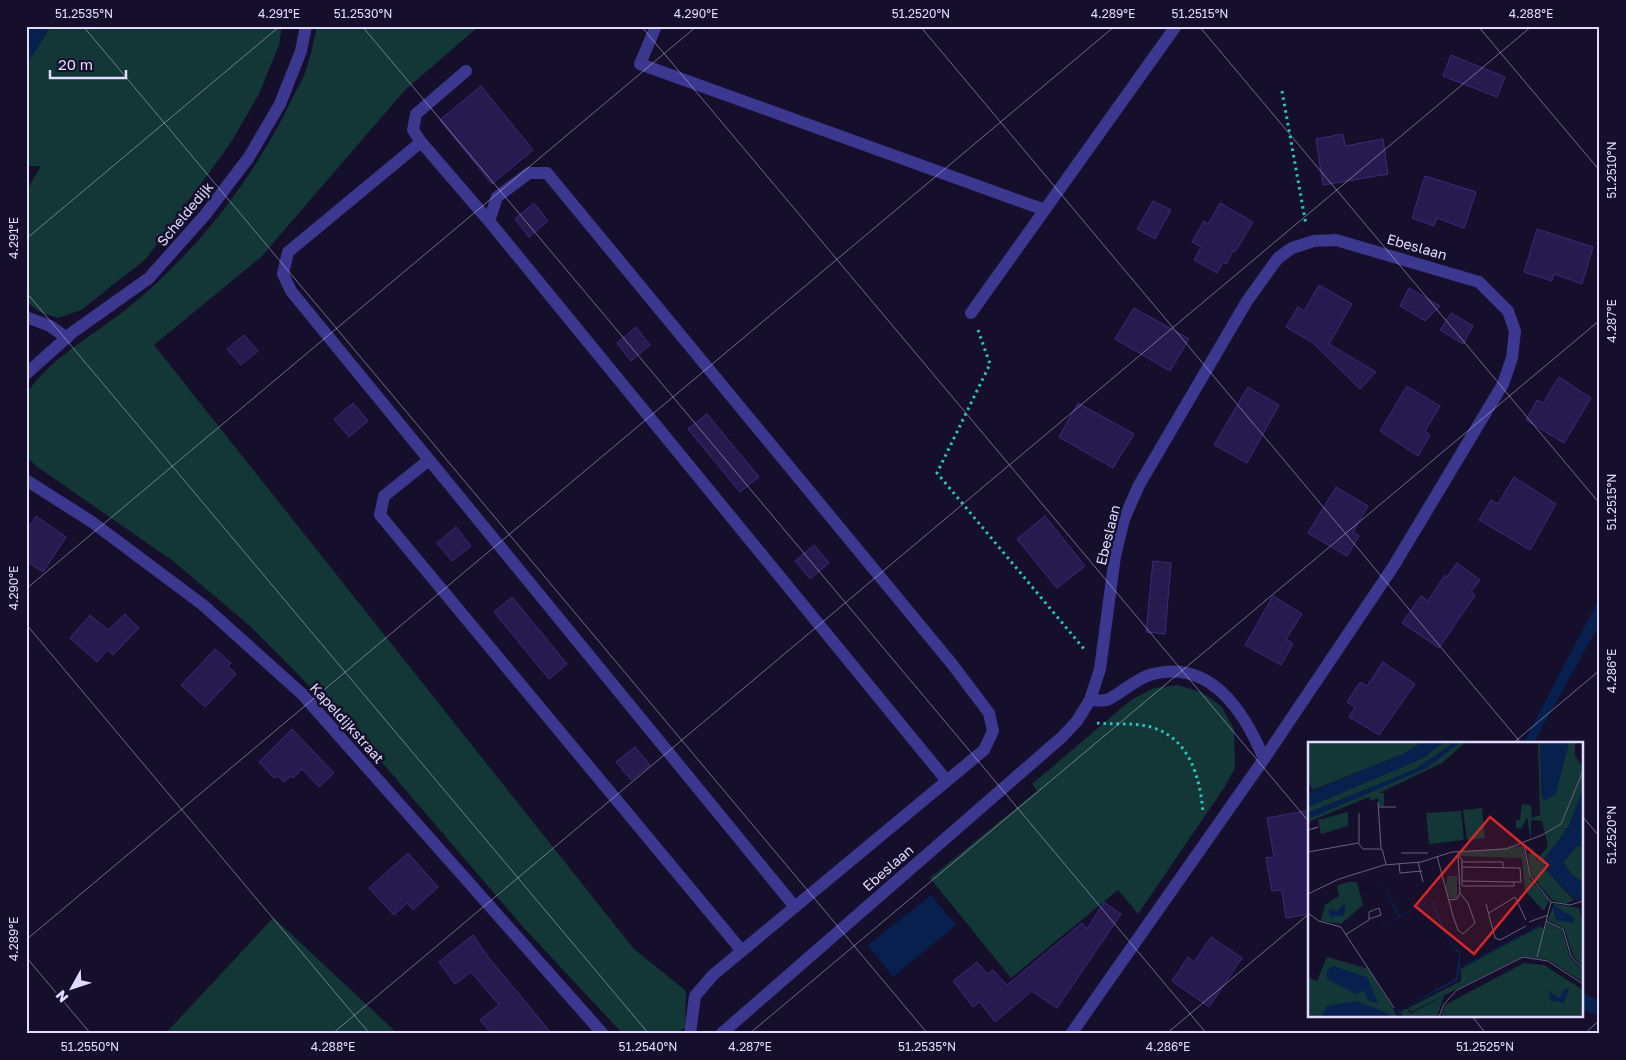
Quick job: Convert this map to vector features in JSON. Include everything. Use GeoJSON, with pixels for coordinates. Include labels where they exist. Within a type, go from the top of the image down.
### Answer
{"type":"FeatureCollection","features":[{"type":"Feature","properties":{"kind":"street","name":"Scheldedijk"},"geometry":{"type":"LineString","coordinates":[[26,374],[67,338],[149,278],[205,215],[249,157],[280,104],[301,51],[306,26]]}},
{"type":"Feature","properties":{"kind":"street"},"geometry":{"type":"LineString","coordinates":[[656,26],[640,64],[1045,210]]}},
{"type":"Feature","properties":{"kind":"street"},"geometry":{"type":"LineString","coordinates":[[972,313],[1176,26]]}},
{"type":"Feature","properties":{"kind":"street"},"geometry":{"type":"LineString","coordinates":[[466,71],[416,114],[413,130],[421,142],[489,221],[947,781]]}},
{"type":"Feature","properties":{"kind":"street"},"geometry":{"type":"LineString","coordinates":[[421,142],[288,252],[283,274],[290,291],[795,908]]}},
{"type":"Feature","properties":{"kind":"street"},"geometry":{"type":"LineString","coordinates":[[489,221],[497,197],[529,173],[547,173],[952,664],[990,713],[993,732],[984,750],[713,975],[695,996],[690,1034]]}},
{"type":"Feature","properties":{"kind":"street","name":"Ebeslaan"},"geometry":{"type":"LineString","coordinates":[[721,1034],[1062,737],[1077,721],[1090,700],[1100,669],[1115,556],[1124,519],[1139,485],[1260,280],[1278,258],[1292,248],[1309,243],[1336,240],[1464,276],[1479,282],[1508,310],[1516,331],[1512,358],[1503,384],[1393,567],[1264,759],[1071,1034]]}},
{"type":"Feature","properties":{"kind":"street"},"geometry":{"type":"LineString","coordinates":[[26,317],[50,326],[67,338]]}},
{"type":"Feature","properties":{"kind":"street"},"geometry":{"type":"LineString","coordinates":[[429,460],[384,496],[380,515],[742,951]]}},
{"type":"Feature","properties":{"kind":"street","name":"Kapeldijkstraat"},"geometry":{"type":"LineString","coordinates":[[26,480],[92,522],[203,605],[302,694],[603,1034]]}},
{"type":"Feature","properties":{"kind":"street"},"geometry":{"type":"LineString","coordinates":[[1090,700],[1108,700],[1127,685],[1153,674],[1182,672],[1209,680],[1238,707],[1253,732],[1264,759]]}},
{"type":"Feature","properties":{"kind":"path"},"geometry":{"type":"LineString","coordinates":[[1282,91],[1309,243]]}},
{"type":"Feature","properties":{"kind":"path"},"geometry":{"type":"LineString","coordinates":[[972,313],[990,364],[937,473],[1100,669]]}},
{"type":"Feature","properties":{"kind":"path"},"geometry":{"type":"LineString","coordinates":[[1077,721],[1154,728],[1172,737],[1189,756],[1198,775],[1206,842]]}},
{"type":"Feature","properties":{"kind":"green space"},"geometry":{"type":"Polygon","coordinates":[[[51,26],[282,26],[279,45],[259,94],[230,144],[146,259],[81,310],[58,318],[40,312],[26,302],[26,191],[41,166],[26,166],[26,65],[51,26]]]}},
{"type":"Feature","properties":{"kind":"green space"},"geometry":{"type":"Polygon","coordinates":[[[317,26],[479,26],[405,90],[261,257],[154,345],[634,949],[686,991],[685,1027],[677,1034],[623,1034],[524,928],[361,738],[251,627],[173,561],[36,466],[26,456],[26,394],[47,369],[149,290],[173,267],[218,217],[274,134],[305,72],[317,26]]]}},
{"type":"Feature","properties":{"kind":"green space"},"geometry":{"type":"Polygon","coordinates":[[[1178,685],[1201,692],[1221,706],[1234,729],[1235,768],[1224,788],[1138,914],[1118,890],[1011,978],[930,878],[1037,791],[1032,784],[1131,700],[1154,688],[1178,685]]]}},
{"type":"Feature","properties":{"kind":"green space"},"geometry":{"type":"Polygon","coordinates":[[[274,918],[398,1034],[165,1034],[274,918]]]}},
{"type":"Feature","properties":{"kind":"water"},"geometry":{"type":"Polygon","coordinates":[[[26,26],[51,26],[26,65],[26,26]]]}},
{"type":"Feature","properties":{"kind":"water"},"geometry":{"type":"Polygon","coordinates":[[[1600,597],[1600,623],[1534,742],[1524,742],[1600,597]]]}},
{"type":"Feature","properties":{"kind":"water"},"geometry":{"type":"Polygon","coordinates":[[[931,895],[956,925],[893,977],[868,945],[931,895]]]}},
{"type":"Feature","properties":{"kind":"water"},"geometry":{"type":"Polygon","coordinates":[[[1584,994],[1600,1000],[1600,1016],[1584,1010],[1584,994]]]}},
{"type":"Feature","properties":{"kind":"building"},"geometry":{"type":"Polygon","coordinates":[[[1451,55],[1505,77],[1497,97],[1443,76],[1451,55]]]}},
{"type":"Feature","properties":{"kind":"building"},"geometry":{"type":"Polygon","coordinates":[[[481,86],[533,150],[492,184],[440,120],[481,86]]]}},
{"type":"Feature","properties":{"kind":"building"},"geometry":{"type":"Polygon","coordinates":[[[1343,134],[1345,146],[1383,139],[1388,174],[1323,185],[1316,139],[1343,134]]]}},
{"type":"Feature","properties":{"kind":"building"},"geometry":{"type":"Polygon","coordinates":[[[1425,176],[1476,192],[1464,228],[1437,218],[1434,226],[1412,218],[1425,176]]]}},
{"type":"Feature","properties":{"kind":"building"},"geometry":{"type":"Polygon","coordinates":[[[1153,201],[1171,210],[1155,239],[1137,229],[1153,201]]]}},
{"type":"Feature","properties":{"kind":"building"},"geometry":{"type":"Polygon","coordinates":[[[534,203],[548,221],[529,237],[515,219],[534,203]]]}},
{"type":"Feature","properties":{"kind":"building"},"geometry":{"type":"Polygon","coordinates":[[[1220,203],[1253,222],[1235,252],[1233,251],[1226,264],[1223,262],[1217,273],[1194,260],[1201,247],[1192,242],[1204,221],[1208,224],[1220,203]]]}},
{"type":"Feature","properties":{"kind":"building"},"geometry":{"type":"Polygon","coordinates":[[[1537,229],[1593,247],[1582,284],[1554,274],[1552,281],[1524,272],[1537,229]]]}},
{"type":"Feature","properties":{"kind":"building"},"geometry":{"type":"Polygon","coordinates":[[[1319,285],[1352,304],[1329,344],[1376,372],[1360,389],[1313,343],[1286,327],[1298,307],[1304,311],[1319,285]]]}},
{"type":"Feature","properties":{"kind":"building"},"geometry":{"type":"Polygon","coordinates":[[[1409,288],[1440,306],[1425,321],[1400,306],[1409,288]]]}},
{"type":"Feature","properties":{"kind":"building"},"geometry":{"type":"Polygon","coordinates":[[[1134,308],[1189,339],[1170,371],[1115,339],[1134,308]]]}},
{"type":"Feature","properties":{"kind":"building"},"geometry":{"type":"Polygon","coordinates":[[[1451,313],[1473,326],[1463,344],[1440,330],[1451,313]]]}},
{"type":"Feature","properties":{"kind":"building"},"geometry":{"type":"Polygon","coordinates":[[[636,327],[650,345],[631,361],[617,343],[636,327]]]}},
{"type":"Feature","properties":{"kind":"building"},"geometry":{"type":"Polygon","coordinates":[[[244,335],[258,351],[241,365],[227,349],[244,335]]]}},
{"type":"Feature","properties":{"kind":"building"},"geometry":{"type":"Polygon","coordinates":[[[1559,377],[1591,398],[1564,443],[1526,420],[1537,400],[1543,403],[1559,377]]]}},
{"type":"Feature","properties":{"kind":"building"},"geometry":{"type":"Polygon","coordinates":[[[1407,386],[1440,406],[1425,431],[1430,435],[1418,456],[1380,431],[1407,386]]]}},
{"type":"Feature","properties":{"kind":"building"},"geometry":{"type":"Polygon","coordinates":[[[1248,387],[1279,405],[1247,463],[1214,445],[1248,387]]]}},
{"type":"Feature","properties":{"kind":"building"},"geometry":{"type":"Polygon","coordinates":[[[353,403],[368,421],[349,437],[334,419],[353,403]]]}},
{"type":"Feature","properties":{"kind":"building"},"geometry":{"type":"Polygon","coordinates":[[[1078,403],[1134,434],[1113,468],[1059,437],[1078,403]]]}},
{"type":"Feature","properties":{"kind":"building"},"geometry":{"type":"Polygon","coordinates":[[[707,414],[759,477],[740,492],[688,429],[707,414]]]}},
{"type":"Feature","properties":{"kind":"building"},"geometry":{"type":"Polygon","coordinates":[[[1514,477],[1556,504],[1530,550],[1479,520],[1491,500],[1498,504],[1514,477]]]}},
{"type":"Feature","properties":{"kind":"building"},"geometry":{"type":"Polygon","coordinates":[[[1336,487],[1368,506],[1353,532],[1359,536],[1347,556],[1308,533],[1336,487]]]}},
{"type":"Feature","properties":{"kind":"building"},"geometry":{"type":"Polygon","coordinates":[[[36,516],[66,537],[43,572],[26,561],[26,531],[36,516]]]}},
{"type":"Feature","properties":{"kind":"building"},"geometry":{"type":"Polygon","coordinates":[[[1045,516],[1085,566],[1057,588],[1017,539],[1045,516]]]}},
{"type":"Feature","properties":{"kind":"building"},"geometry":{"type":"Polygon","coordinates":[[[456,527],[471,546],[452,561],[437,543],[456,527]]]}},
{"type":"Feature","properties":{"kind":"building"},"geometry":{"type":"Polygon","coordinates":[[[814,545],[829,563],[810,579],[795,561],[814,545]]]}},
{"type":"Feature","properties":{"kind":"building"},"geometry":{"type":"Polygon","coordinates":[[[1153,561],[1171,563],[1165,634],[1146,632],[1153,561]]]}},
{"type":"Feature","properties":{"kind":"building"},"geometry":{"type":"Polygon","coordinates":[[[1457,563],[1480,580],[1471,592],[1475,595],[1439,648],[1402,623],[1421,596],[1428,601],[1445,575],[1447,577],[1457,563]]]}},
{"type":"Feature","properties":{"kind":"building"},"geometry":{"type":"Polygon","coordinates":[[[1273,596],[1302,614],[1286,639],[1293,644],[1281,665],[1245,645],[1273,596]]]}},
{"type":"Feature","properties":{"kind":"building"},"geometry":{"type":"Polygon","coordinates":[[[512,597],[567,664],[549,679],[494,612],[512,597]]]}},
{"type":"Feature","properties":{"kind":"building"},"geometry":{"type":"Polygon","coordinates":[[[125,614],[139,628],[113,655],[107,650],[97,662],[70,638],[90,615],[108,630],[125,614]]]}},
{"type":"Feature","properties":{"kind":"building"},"geometry":{"type":"Polygon","coordinates":[[[215,649],[231,663],[228,666],[236,674],[205,707],[181,685],[215,649]]]}},
{"type":"Feature","properties":{"kind":"building"},"geometry":{"type":"Polygon","coordinates":[[[1383,662],[1415,684],[1379,735],[1349,717],[1355,707],[1347,702],[1360,682],[1367,686],[1383,662]]]}},
{"type":"Feature","properties":{"kind":"building"},"geometry":{"type":"Polygon","coordinates":[[[292,729],[334,773],[319,787],[302,769],[293,778],[291,776],[284,782],[277,776],[274,778],[259,762],[292,729]]]}},
{"type":"Feature","properties":{"kind":"building"},"geometry":{"type":"Polygon","coordinates":[[[635,747],[650,765],[631,780],[616,762],[635,747]]]}},
{"type":"Feature","properties":{"kind":"building"},"geometry":{"type":"Polygon","coordinates":[[[1308,810],[1308,914],[1286,918],[1282,892],[1280,890],[1272,891],[1266,858],[1274,857],[1267,818],[1308,810]]]}},
{"type":"Feature","properties":{"kind":"building"},"geometry":{"type":"Polygon","coordinates":[[[408,853],[438,887],[413,910],[407,903],[394,915],[369,888],[408,853]]]}},
{"type":"Feature","properties":{"kind":"building"},"geometry":{"type":"Polygon","coordinates":[[[1104,902],[1121,914],[1057,1008],[1032,991],[995,1022],[980,1002],[973,1007],[953,981],[977,962],[987,974],[993,970],[1007,985],[1082,923],[1087,929],[1104,902]]]}},
{"type":"Feature","properties":{"kind":"building"},"geometry":{"type":"Polygon","coordinates":[[[473,935],[489,958],[552,1034],[492,1034],[480,1020],[499,1005],[471,972],[455,984],[439,962],[473,935]]]}},
{"type":"Feature","properties":{"kind":"building"},"geometry":{"type":"Polygon","coordinates":[[[1211,937],[1242,958],[1209,1007],[1172,981],[1188,957],[1194,962],[1211,937]]]}}]}
